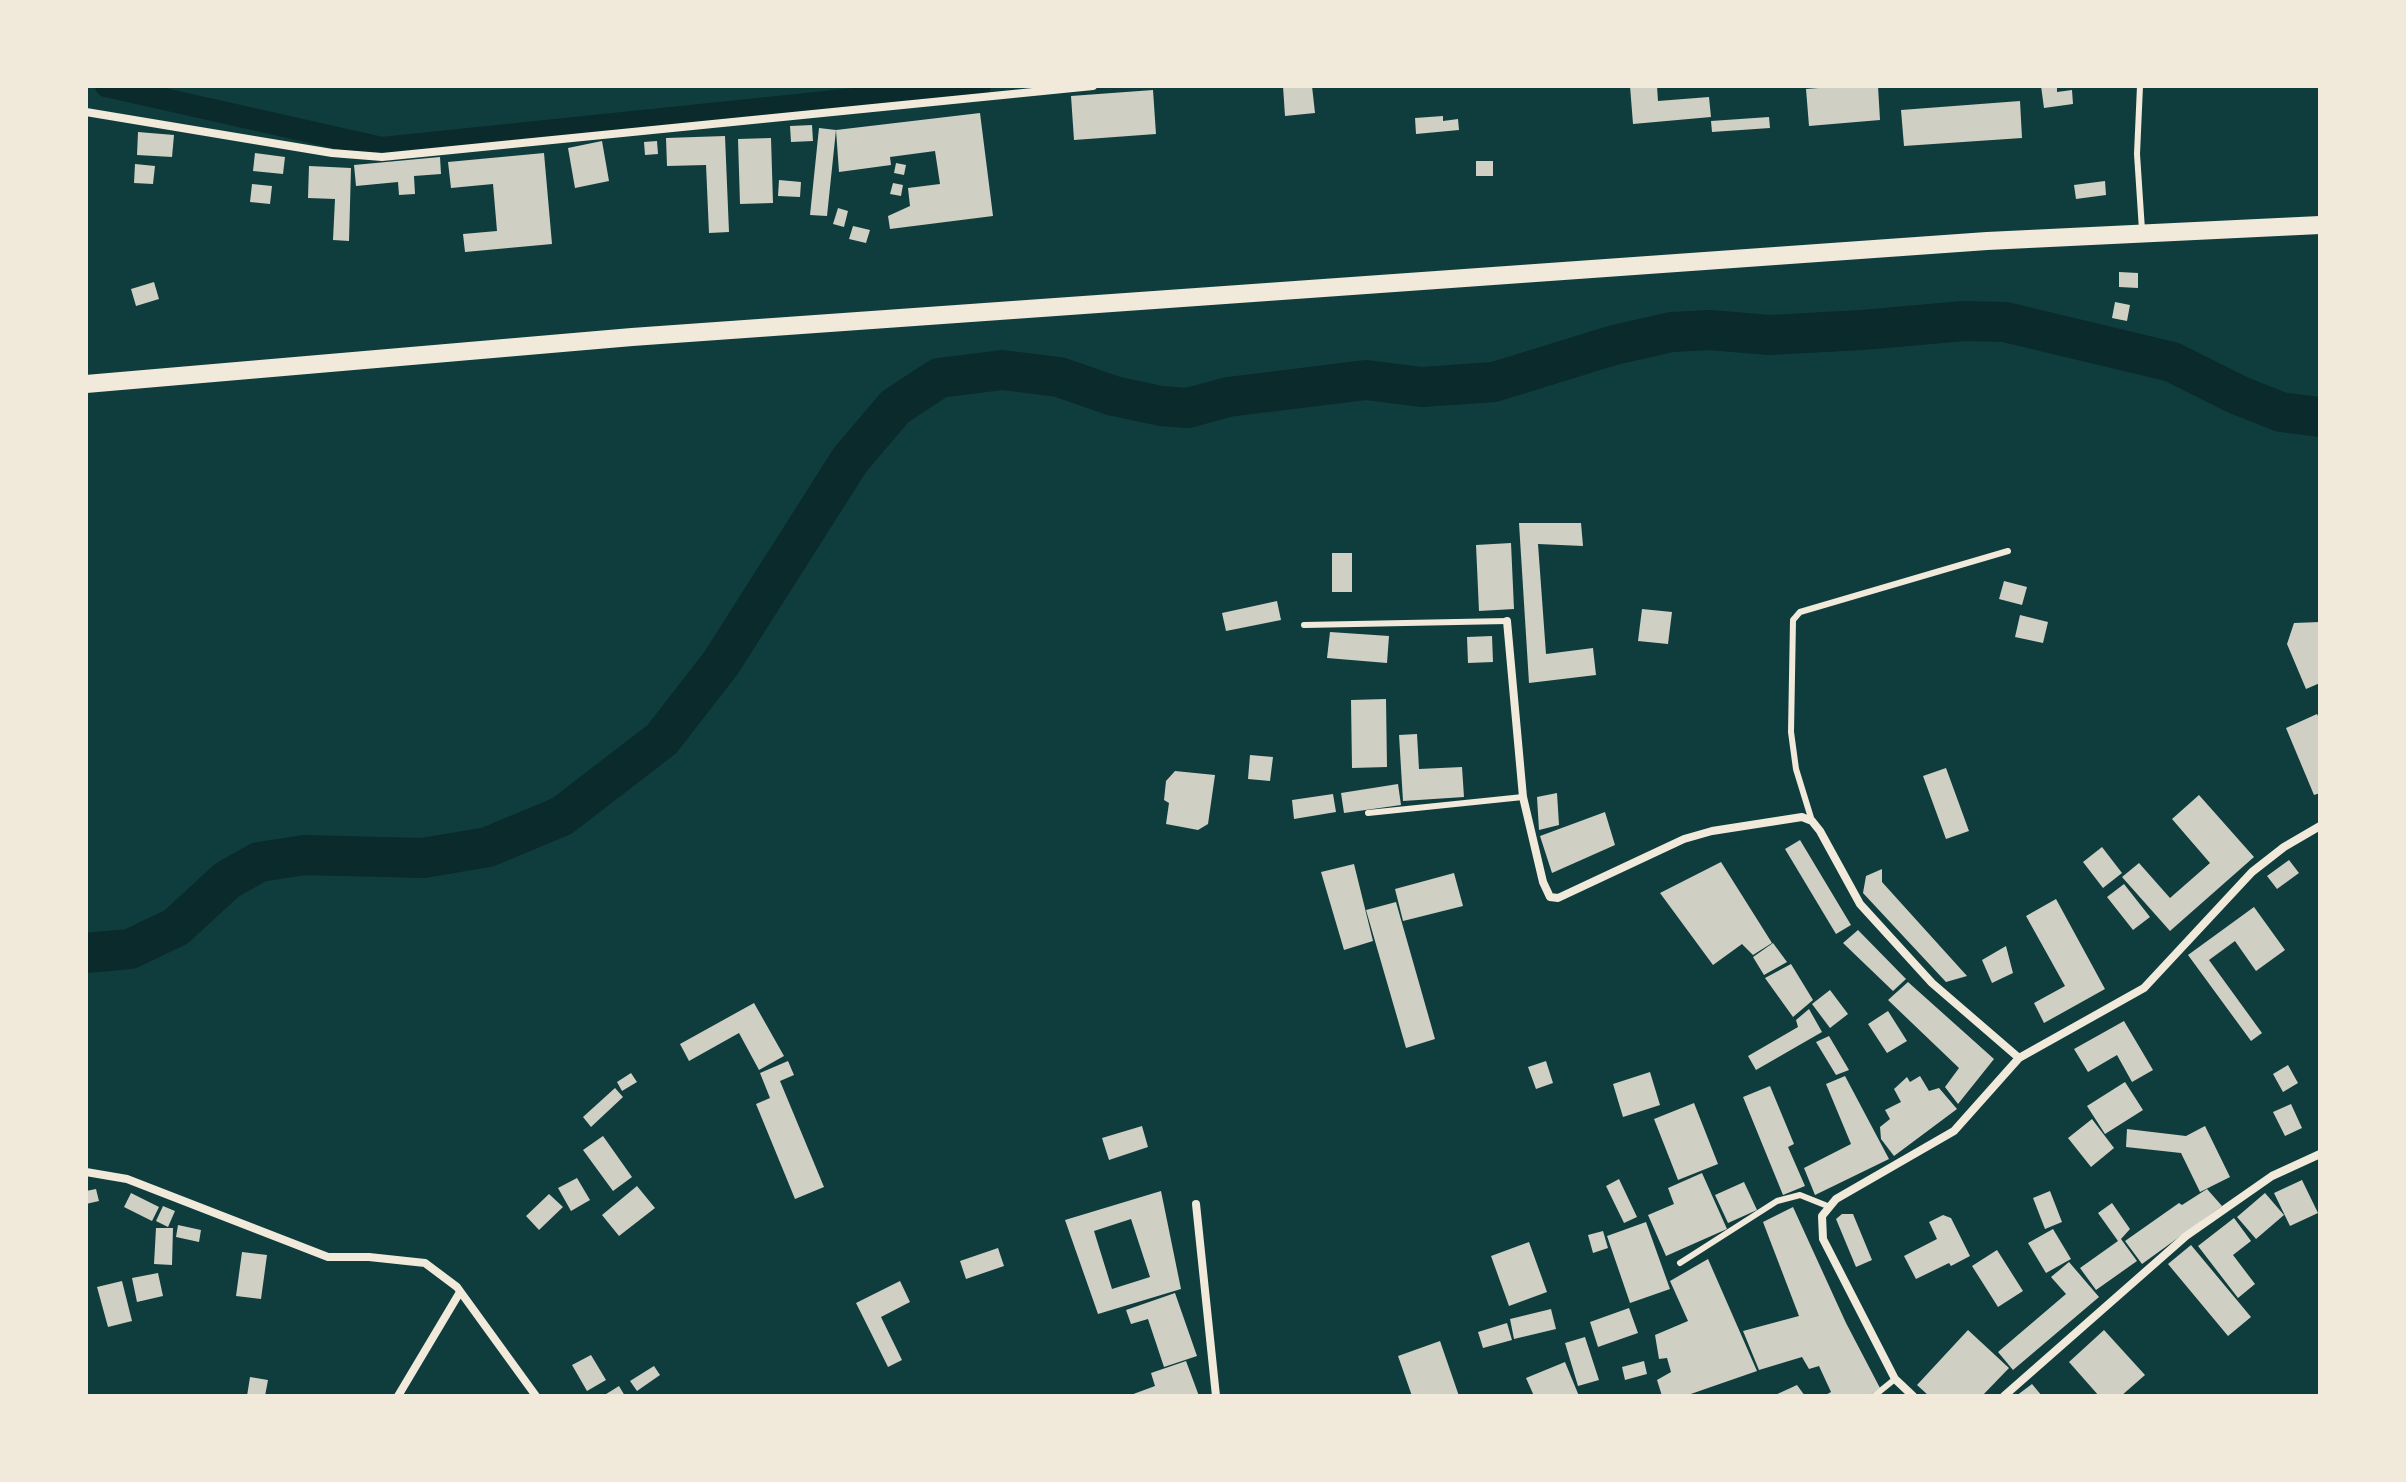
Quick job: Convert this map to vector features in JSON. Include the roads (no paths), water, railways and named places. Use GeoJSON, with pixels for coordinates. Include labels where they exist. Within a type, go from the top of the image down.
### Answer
{"type":"FeatureCollection","features":[{"type":"Feature","properties":{"kind":"main road"},"geometry":{"type":"LineString","coordinates":[[86,384],[632,337],[1987,241],[2320,225]]}},
{"type":"Feature","properties":{"kind":"street"},"geometry":{"type":"LineString","coordinates":[[86,112],[332,153],[382,157],[1093,86]]}},
{"type":"Feature","properties":{"kind":"street"},"geometry":{"type":"LineString","coordinates":[[1507,621],[1523,797],[1543,882],[1550,897],[1558,898],[1684,839],[1712,831],[1802,817],[1812,821],[1860,904],[1932,983],[2019,1058]]}},
{"type":"Feature","properties":{"kind":"street"},"geometry":{"type":"LineString","coordinates":[[1913,1396],[1895,1379],[1823,1239],[1822,1216],[1836,1199],[1954,1131],[2019,1058],[2144,988],[2252,872],[2284,847],[2320,826]]}},
{"type":"Feature","properties":{"kind":"street"},"geometry":{"type":"LineString","coordinates":[[2004,1396],[2186,1236],[2272,1176],[2320,1154]]}},
{"type":"Feature","properties":{"kind":"street"},"geometry":{"type":"LineString","coordinates":[[86,1172],[127,1179],[328,1257],[369,1257],[425,1263],[460,1292],[536,1396]]}},
{"type":"Feature","properties":{"kind":"street"},"geometry":{"type":"LineString","coordinates":[[1196,1204],[1216,1396]]}},
{"type":"Feature","properties":{"kind":"street"},"geometry":{"type":"LineString","coordinates":[[398,1396],[460,1292]]}},
{"type":"Feature","properties":{"kind":"lane"},"geometry":{"type":"LineString","coordinates":[[2140,86],[2137,154],[2143,233]]}},
{"type":"Feature","properties":{"kind":"lane"},"geometry":{"type":"LineString","coordinates":[[1812,821],[1796,769],[1791,732],[1793,620],[1800,612],[2008,551]]}},
{"type":"Feature","properties":{"kind":"lane"},"geometry":{"type":"LineString","coordinates":[[1304,625],[1507,621]]}},
{"type":"Feature","properties":{"kind":"lane"},"geometry":{"type":"LineString","coordinates":[[1368,813],[1523,797]]}},
{"type":"Feature","properties":{"kind":"lane"},"geometry":{"type":"LineString","coordinates":[[1680,1263],[1777,1201],[1800,1195],[1830,1207]]}},
{"type":"Feature","properties":{"kind":"lane"},"geometry":{"type":"LineString","coordinates":[[1874,1396],[1895,1379]]}},
{"type":"Feature","properties":{"kind":"waterway"},"geometry":{"type":"LineString","coordinates":[[106,86],[382,148],[980,86]]}},
{"type":"Feature","properties":{"kind":"waterway"},"geometry":{"type":"LineString","coordinates":[[86,953],[130,949],[176,927],[227,880],[259,862],[305,855],[423,858],[488,847],[562,816],[662,739],[721,663],[850,460],[895,407],[939,378],[1002,370],[1059,377],[1114,396],[1188,408],[1228,397],[1366,380],[1422,387],[1494,382],[1614,345],[1672,332],[1710,330],[1769,335],[1964,321],[2005,322],[2172,362],[2238,395],[2281,412],[2320,417]]}}]}
